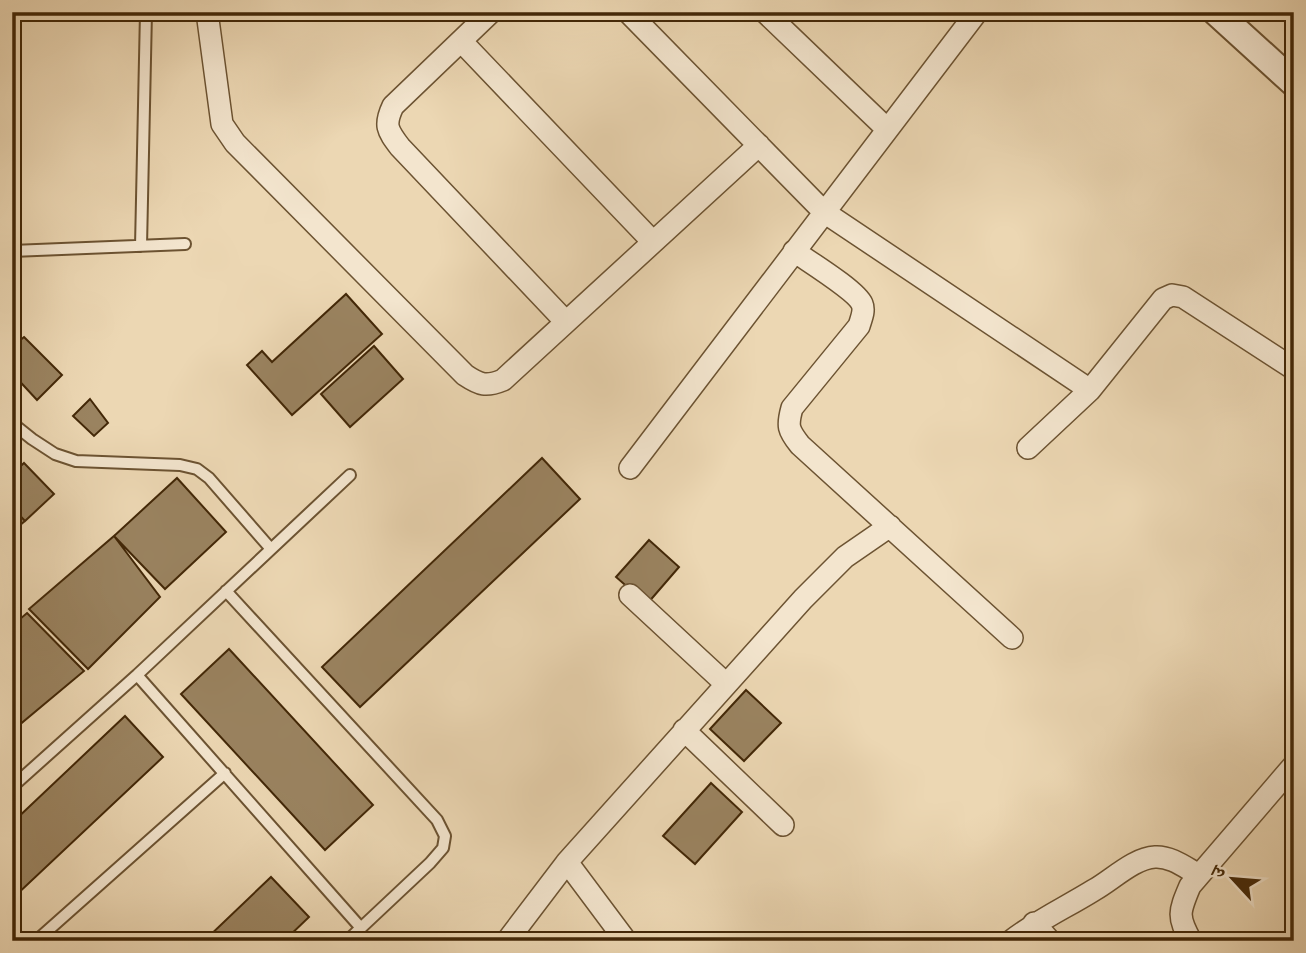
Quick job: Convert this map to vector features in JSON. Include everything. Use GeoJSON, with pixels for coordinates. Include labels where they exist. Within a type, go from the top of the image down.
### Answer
{"type":"FeatureCollection","features":[{"type":"Feature","properties":{"kind":"street"},"geometry":{"type":"LineString","coordinates":[[206,12],[222,124],[235,143],[465,375],[479,384],[493,384],[503,380],[759,145]]}},
{"type":"Feature","properties":{"kind":"street"},"geometry":{"type":"LineString","coordinates":[[491,12],[393,106],[387,119],[390,134],[566,322]]}},
{"type":"Feature","properties":{"kind":"street"},"geometry":{"type":"LineString","coordinates":[[628,12],[824,212],[1090,390]]}},
{"type":"Feature","properties":{"kind":"street"},"geometry":{"type":"LineString","coordinates":[[629,468],[977,12]]}},
{"type":"Feature","properties":{"kind":"street"},"geometry":{"type":"LineString","coordinates":[[1217,12],[1294,83]]}},
{"type":"Feature","properties":{"kind":"street"},"geometry":{"type":"LineString","coordinates":[[767,13],[887,129]]}},
{"type":"Feature","properties":{"kind":"street"},"geometry":{"type":"LineString","coordinates":[[461,41],[653,242]]}},
{"type":"Feature","properties":{"kind":"street"},"geometry":{"type":"LineString","coordinates":[[794,251],[853,293],[862,303],[863,313],[859,326],[792,408],[787,424],[792,435],[1012,638]]}},
{"type":"Feature","properties":{"kind":"street"},"geometry":{"type":"LineString","coordinates":[[1028,448],[1090,390],[1164,299],[1172,295],[1183,297],[1294,369]]}},
{"type":"Feature","properties":{"kind":"street"},"geometry":{"type":"LineString","coordinates":[[507,941],[567,862],[803,598],[845,557],[890,526]]}},
{"type":"Feature","properties":{"kind":"street"},"geometry":{"type":"LineString","coordinates":[[630,595],[726,684]]}},
{"type":"Feature","properties":{"kind":"street"},"geometry":{"type":"LineString","coordinates":[[684,730],[783,825]]}},
{"type":"Feature","properties":{"kind":"street"},"geometry":{"type":"LineString","coordinates":[[1191,941],[1181,922],[1181,906],[1190,886],[1294,765]]}},
{"type":"Feature","properties":{"kind":"street"},"geometry":{"type":"LineString","coordinates":[[1011,941],[1034,923],[1095,890],[1141,860],[1166,857],[1199,876]]}},
{"type":"Feature","properties":{"kind":"street"},"geometry":{"type":"LineString","coordinates":[[567,862],[626,941]]}},
{"type":"Feature","properties":{"kind":"street"},"geometry":{"type":"LineString","coordinates":[[1034,923],[1050,941]]}},
{"type":"Feature","properties":{"kind":"lane"},"geometry":{"type":"LineString","coordinates":[[141,246],[146,12]]}},
{"type":"Feature","properties":{"kind":"lane"},"geometry":{"type":"LineString","coordinates":[[12,251],[184,244]]}},
{"type":"Feature","properties":{"kind":"lane"},"geometry":{"type":"LineString","coordinates":[[14,428],[55,454],[76,461],[180,465],[197,469],[209,478],[271,549]]}},
{"type":"Feature","properties":{"kind":"lane"},"geometry":{"type":"LineString","coordinates":[[12,786],[137,675],[350,475]]}},
{"type":"Feature","properties":{"kind":"lane"},"geometry":{"type":"LineString","coordinates":[[226,591],[437,820],[445,836],[443,848],[430,863],[347,941]]}},
{"type":"Feature","properties":{"kind":"lane"},"geometry":{"type":"LineString","coordinates":[[137,675],[360,928]]}},
{"type":"Feature","properties":{"kind":"lane"},"geometry":{"type":"LineString","coordinates":[[36,941],[225,774]]}},
{"type":"Feature","properties":{"kind":"building"},"geometry":{"type":"Polygon","coordinates":[[[346,294],[382,334],[292,415],[247,365],[262,351],[272,362],[346,294]]]}},
{"type":"Feature","properties":{"kind":"building"},"geometry":{"type":"Polygon","coordinates":[[[24,337],[62,375],[37,400],[12,373],[12,347],[24,337]]]}},
{"type":"Feature","properties":{"kind":"building"},"geometry":{"type":"Polygon","coordinates":[[[374,346],[403,379],[350,427],[321,394],[374,346]]]}},
{"type":"Feature","properties":{"kind":"building"},"geometry":{"type":"Polygon","coordinates":[[[90,399],[108,423],[94,436],[73,416],[90,399]]]}},
{"type":"Feature","properties":{"kind":"building"},"geometry":{"type":"Polygon","coordinates":[[[542,458],[580,499],[360,707],[322,667],[542,458]]]}},
{"type":"Feature","properties":{"kind":"building"},"geometry":{"type":"Polygon","coordinates":[[[24,463],[54,494],[25,521],[12,507],[12,474],[24,463]]]}},
{"type":"Feature","properties":{"kind":"building"},"geometry":{"type":"Polygon","coordinates":[[[177,478],[226,532],[165,589],[114,536],[177,478]]]}},
{"type":"Feature","properties":{"kind":"building"},"geometry":{"type":"Polygon","coordinates":[[[12,507],[25,521],[12,532],[12,507]]]}},
{"type":"Feature","properties":{"kind":"building"},"geometry":{"type":"Polygon","coordinates":[[[114,536],[160,597],[88,669],[29,609],[114,536]]]}},
{"type":"Feature","properties":{"kind":"building"},"geometry":{"type":"Polygon","coordinates":[[[649,540],[679,567],[647,604],[616,577],[649,540]]]}},
{"type":"Feature","properties":{"kind":"building"},"geometry":{"type":"Polygon","coordinates":[[[27,613],[84,671],[12,731],[12,626],[27,613]]]}},
{"type":"Feature","properties":{"kind":"building"},"geometry":{"type":"Polygon","coordinates":[[[229,649],[373,805],[325,850],[181,694],[229,649]]]}},
{"type":"Feature","properties":{"kind":"building"},"geometry":{"type":"Polygon","coordinates":[[[746,690],[781,723],[744,761],[710,729],[746,690]]]}},
{"type":"Feature","properties":{"kind":"building"},"geometry":{"type":"Polygon","coordinates":[[[125,716],[163,757],[12,899],[12,823],[125,716]]]}},
{"type":"Feature","properties":{"kind":"building"},"geometry":{"type":"Polygon","coordinates":[[[711,783],[742,812],[695,864],[663,836],[711,783]]]}},
{"type":"Feature","properties":{"kind":"building"},"geometry":{"type":"Polygon","coordinates":[[[271,877],[309,917],[284,941],[204,941],[271,877]]]}}]}
